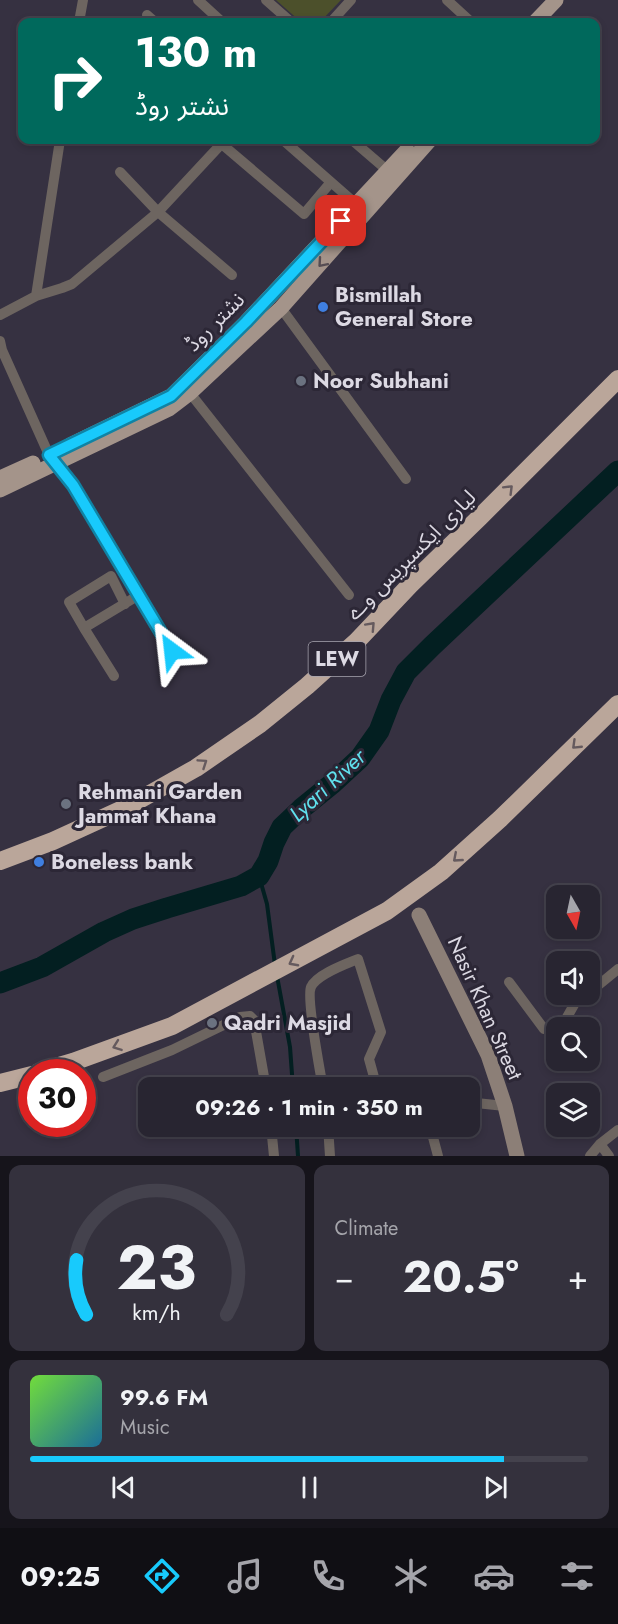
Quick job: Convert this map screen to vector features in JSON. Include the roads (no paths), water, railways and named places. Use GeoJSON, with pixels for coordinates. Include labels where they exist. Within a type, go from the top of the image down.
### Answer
{"type":"FeatureCollection","features":[{"type":"Feature","properties":{"kind":"highway","name":"لیاری ایکسپریس وے"},"geometry":{"type":"LineString","coordinates":[[0,861],[53,841],[125,808],[195,768],[260,724],[357,641],[410,585],[618,379]]}},
{"type":"Feature","properties":{"kind":"highway"},"geometry":{"type":"LineString","coordinates":[[81,1059],[172,1026],[387,911],[441,872],[492,827],[618,704]]}},
{"type":"Feature","properties":{"kind":"highway"},"geometry":{"type":"LineString","coordinates":[[0,1083],[18,1078]]}},
{"type":"Feature","properties":{"kind":"main road"},"geometry":{"type":"LineString","coordinates":[[526,18],[542,0]]}},
{"type":"Feature","properties":{"kind":"main road"},"geometry":{"type":"LineString","coordinates":[[539,18],[556,0]]}},
{"type":"Feature","properties":{"kind":"main road","name":"نشتر روڈ"},"geometry":{"type":"LineString","coordinates":[[0,490],[171,396],[246,322],[413,144]]}},
{"type":"Feature","properties":{"kind":"main road","name":"نشتر روڈ"},"geometry":{"type":"LineString","coordinates":[[0,478],[53,459],[169,409],[190,393],[281,308],[426,144]]}},
{"type":"Feature","properties":{"kind":"street"},"geometry":{"type":"LineString","coordinates":[[80,18],[82,0]]}},
{"type":"Feature","properties":{"kind":"street"},"geometry":{"type":"LineString","coordinates":[[198,0],[218,18]]}},
{"type":"Feature","properties":{"kind":"street"},"geometry":{"type":"LineString","coordinates":[[266,0],[286,18]]}},
{"type":"Feature","properties":{"kind":"street"},"geometry":{"type":"LineString","coordinates":[[335,18],[351,0]]}},
{"type":"Feature","properties":{"kind":"street"},"geometry":{"type":"LineString","coordinates":[[447,0],[467,18]]}},
{"type":"Feature","properties":{"kind":"street"},"geometry":{"type":"LineString","coordinates":[[36,296],[59,144]]}},
{"type":"Feature","properties":{"kind":"street"},"geometry":{"type":"LineString","coordinates":[[0,315],[36,296],[72,284],[158,212],[218,144]]}},
{"type":"Feature","properties":{"kind":"street"},"geometry":{"type":"LineString","coordinates":[[224,144],[304,214],[332,182]]}},
{"type":"Feature","properties":{"kind":"street"},"geometry":{"type":"LineString","coordinates":[[288,144],[356,204]]}},
{"type":"Feature","properties":{"kind":"street"},"geometry":{"type":"LineString","coordinates":[[357,144],[388,171]]}},
{"type":"Feature","properties":{"kind":"street"},"geometry":{"type":"LineString","coordinates":[[120,172],[158,212],[232,275]]}},
{"type":"Feature","properties":{"kind":"street"},"geometry":{"type":"LineString","coordinates":[[281,308],[406,479]]}},
{"type":"Feature","properties":{"kind":"street"},"geometry":{"type":"LineString","coordinates":[[0,341],[2,350],[53,459],[73,485],[172,651]]}},
{"type":"Feature","properties":{"kind":"street"},"geometry":{"type":"LineString","coordinates":[[190,393],[349,595]]}},
{"type":"Feature","properties":{"kind":"street"},"geometry":{"type":"LineString","coordinates":[[114,676],[69,602],[111,576],[125,604]]}},
{"type":"Feature","properties":{"kind":"street"},"geometry":{"type":"LineString","coordinates":[[84,628],[139,595]]}},
{"type":"Feature","properties":{"kind":"street","name":"Nasir Khan Street"},"geometry":{"type":"LineString","coordinates":[[419,915],[488,1055],[505,1106],[517,1156]]}},
{"type":"Feature","properties":{"kind":"street"},"geometry":{"type":"LineString","coordinates":[[321,1077],[309,994],[311,986],[331,971],[358,959],[381,1032],[369,1059],[374,1077]]}},
{"type":"Feature","properties":{"kind":"street"},"geometry":{"type":"LineString","coordinates":[[600,984],[618,969]]}},
{"type":"Feature","properties":{"kind":"street"},"geometry":{"type":"LineString","coordinates":[[509,982],[544,1029],[566,1019],[574,1005]]}},
{"type":"Feature","properties":{"kind":"street"},"geometry":{"type":"LineString","coordinates":[[103,1077],[172,1050],[240,1017],[250,1016],[254,1020],[264,1077]]}},
{"type":"Feature","properties":{"kind":"street"},"geometry":{"type":"LineString","coordinates":[[480,1103],[505,1106]]}},
{"type":"Feature","properties":{"kind":"street"},"geometry":{"type":"LineString","coordinates":[[590,1156],[600,1144],[618,1130]]}},
{"type":"Feature","properties":{"kind":"street"},"geometry":{"type":"LineString","coordinates":[[272,1137],[274,1156]]}},
{"type":"Feature","properties":{"kind":"street"},"geometry":{"type":"LineString","coordinates":[[329,1137],[330,1156]]}},
{"type":"Feature","properties":{"kind":"street"},"geometry":{"type":"LineString","coordinates":[[433,1137],[438,1156]]}},
{"type":"Feature","properties":{"kind":"street"},"geometry":{"type":"LineString","coordinates":[[600,1144],[609,1156]]}},
{"type":"Feature","properties":{"kind":"waterway","name":"Lyari River"},"geometry":{"type":"LineString","coordinates":[[0,983],[42,967],[104,932],[133,919],[241,886],[259,876],[282,827],[360,758],[379,731],[391,700],[406,672],[618,471]]}},
{"type":"Feature","properties":{"kind":"waterway"},"geometry":{"type":"LineString","coordinates":[[259,876],[267,904],[275,965]]}},
{"type":"Feature","properties":{"kind":"waterway"},"geometry":{"type":"LineString","coordinates":[[277,976],[290,1047],[292,1077]]}},
{"type":"Feature","properties":{"kind":"waterway"},"geometry":{"type":"LineString","coordinates":[[297,1137],[298,1156]]}},
{"type":"Feature","properties":{"kind":"place","name":"Bismillah General Store"},"geometry":{"type":"Point","coordinates":[323,307]}},
{"type":"Feature","properties":{"kind":"place","name":"Noor Subhani"},"geometry":{"type":"Point","coordinates":[301,381]}},
{"type":"Feature","properties":{"kind":"place","name":"Rehmani Garden Jammat Khana"},"geometry":{"type":"Point","coordinates":[66,804]}},
{"type":"Feature","properties":{"kind":"place","name":"Boneless bank"},"geometry":{"type":"Point","coordinates":[39,862]}},
{"type":"Feature","properties":{"kind":"place","name":"Qadri Masjid"},"geometry":{"type":"Point","coordinates":[212,1023]}}]}
